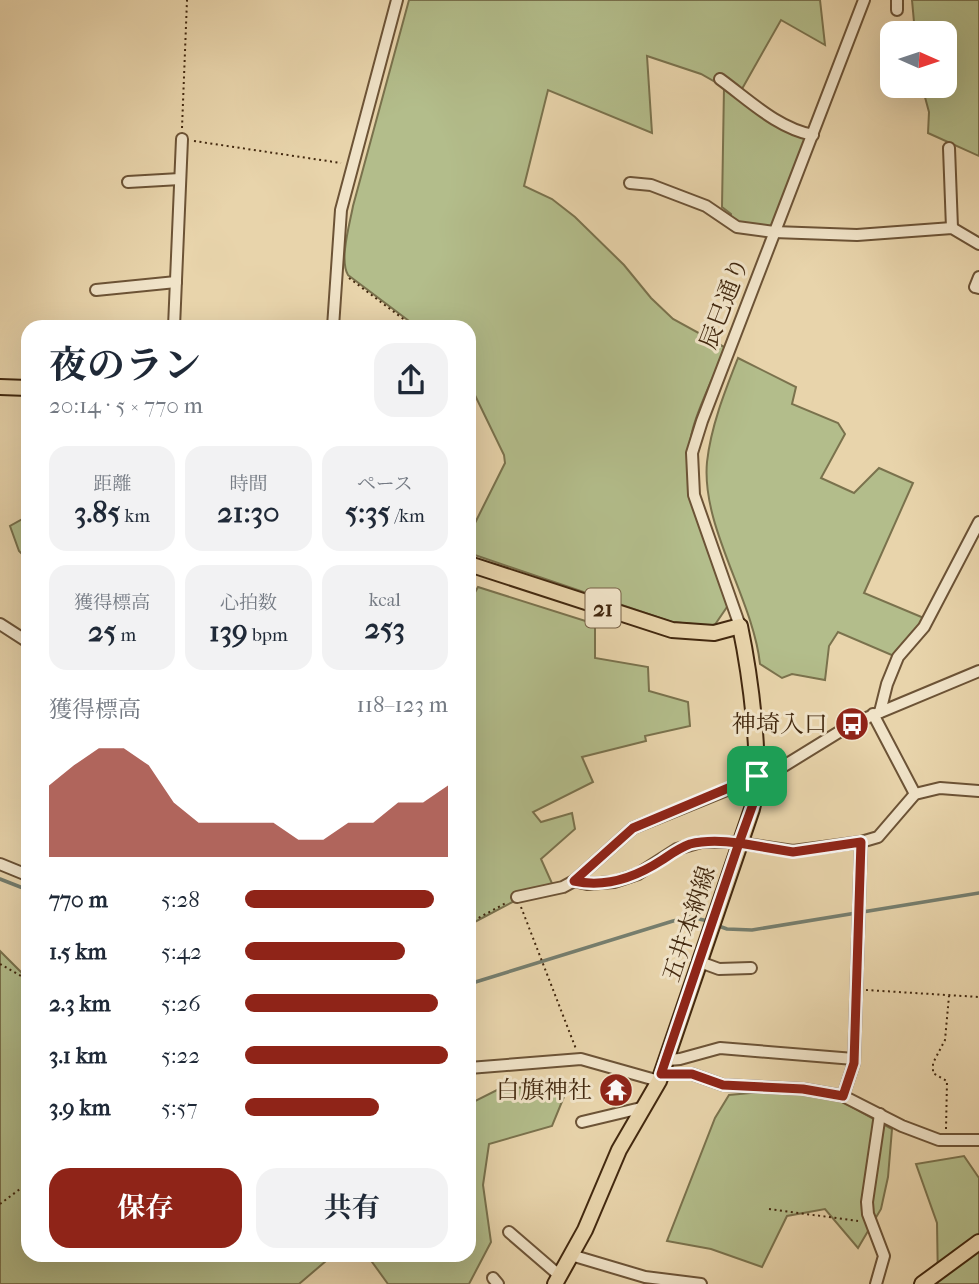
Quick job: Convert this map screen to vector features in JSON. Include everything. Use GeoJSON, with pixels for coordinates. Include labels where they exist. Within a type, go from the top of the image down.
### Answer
{"type":"FeatureCollection","features":[{"type":"Feature","properties":{"kind":"main road"},"geometry":{"type":"LineString","coordinates":[[0,387],[21,388]]}},
{"type":"Feature","properties":{"kind":"main road","name":"21"},"geometry":{"type":"LineString","coordinates":[[476,566],[672,630],[700,634],[740,625]]}},
{"type":"Feature","properties":{"kind":"main road","name":"五井本納線"},"geometry":{"type":"LineString","coordinates":[[557,1280],[585,1230],[619,1150],[645,1107],[668,1060],[757,793],[745,651],[740,625]]}},
{"type":"Feature","properties":{"kind":"main road"},"geometry":{"type":"LineString","coordinates":[[922,1284],[979,1242]]}},
{"type":"Feature","properties":{"kind":"street"},"geometry":{"type":"LineString","coordinates":[[334,320],[341,210],[397,0]]}},
{"type":"Feature","properties":{"kind":"street","name":"辰巳通り"},"geometry":{"type":"LineString","coordinates":[[740,625],[694,495],[691,467],[699,429],[864,0]]}},
{"type":"Feature","properties":{"kind":"street"},"geometry":{"type":"LineString","coordinates":[[720,79],[783,125],[796,132],[813,135]]}},
{"type":"Feature","properties":{"kind":"street"},"geometry":{"type":"LineString","coordinates":[[174,320],[182,139]]}},
{"type":"Feature","properties":{"kind":"street"},"geometry":{"type":"LineString","coordinates":[[949,148],[952,228]]}},
{"type":"Feature","properties":{"kind":"street"},"geometry":{"type":"LineString","coordinates":[[128,182],[180,179]]}},
{"type":"Feature","properties":{"kind":"street"},"geometry":{"type":"LineString","coordinates":[[630,183],[651,185],[706,206],[737,227],[774,232],[857,235],[952,228],[979,244]]}},
{"type":"Feature","properties":{"kind":"street"},"geometry":{"type":"LineString","coordinates":[[979,277],[975,287],[979,288]]}},
{"type":"Feature","properties":{"kind":"street"},"geometry":{"type":"LineString","coordinates":[[96,290],[176,282]]}},
{"type":"Feature","properties":{"kind":"street"},"geometry":{"type":"LineString","coordinates":[[915,794],[876,713],[898,657],[924,627],[979,522]]}},
{"type":"Feature","properties":{"kind":"street"},"geometry":{"type":"LineString","coordinates":[[0,624],[21,638]]}},
{"type":"Feature","properties":{"kind":"street"},"geometry":{"type":"LineString","coordinates":[[517,897],[563,887],[574,881],[633,828],[779,769],[876,713],[979,671]]}},
{"type":"Feature","properties":{"kind":"street"},"geometry":{"type":"LineString","coordinates":[[574,881],[587,884],[614,882],[638,874],[677,849],[701,842],[739,843],[793,852],[861,842],[878,838],[915,794],[940,788],[979,791]]}},
{"type":"Feature","properties":{"kind":"street"},"geometry":{"type":"LineString","coordinates":[[843,1096],[854,1059],[861,842]]}},
{"type":"Feature","properties":{"kind":"street"},"geometry":{"type":"LineString","coordinates":[[0,864],[21,873]]}},
{"type":"Feature","properties":{"kind":"street"},"geometry":{"type":"LineString","coordinates":[[700,962],[719,969],[751,968]]}},
{"type":"Feature","properties":{"kind":"street"},"geometry":{"type":"LineString","coordinates":[[668,1060],[720,1048],[854,1059]]}},
{"type":"Feature","properties":{"kind":"street"},"geometry":{"type":"LineString","coordinates":[[476,1067],[581,1059],[660,1078],[692,1074],[723,1085],[803,1089],[843,1096],[902,1126],[939,1140],[979,1140]]}},
{"type":"Feature","properties":{"kind":"street"},"geometry":{"type":"LineString","coordinates":[[582,1122],[645,1107]]}},
{"type":"Feature","properties":{"kind":"street"},"geometry":{"type":"LineString","coordinates":[[876,1284],[884,1256],[870,1219],[867,1202],[880,1114]]}},
{"type":"Feature","properties":{"kind":"street"},"geometry":{"type":"LineString","coordinates":[[509,1233],[557,1280]]}},
{"type":"Feature","properties":{"kind":"street"},"geometry":{"type":"LineString","coordinates":[[571,1255],[645,1278],[701,1284]]}},
{"type":"Feature","properties":{"kind":"path"},"geometry":{"type":"LineString","coordinates":[[187,0],[182,139],[353,165]]}},
{"type":"Feature","properties":{"kind":"path"},"geometry":{"type":"LineString","coordinates":[[337,269],[405,320]]}},
{"type":"Feature","properties":{"kind":"path"},"geometry":{"type":"LineString","coordinates":[[476,919],[517,897],[581,1059]]}},
{"type":"Feature","properties":{"kind":"path"},"geometry":{"type":"LineString","coordinates":[[0,964],[21,976]]}},
{"type":"Feature","properties":{"kind":"path"},"geometry":{"type":"LineString","coordinates":[[858,989],[979,997]]}},
{"type":"Feature","properties":{"kind":"path"},"geometry":{"type":"LineString","coordinates":[[946,1140],[947,1081],[933,1073],[933,1063],[945,1040],[949,996]]}},
{"type":"Feature","properties":{"kind":"path"},"geometry":{"type":"LineString","coordinates":[[0,1204],[21,1188]]}},
{"type":"Feature","properties":{"kind":"path"},"geometry":{"type":"LineString","coordinates":[[769,1209],[803,1212],[841,1220],[870,1219]]}},
{"type":"Feature","properties":{"kind":"green space"},"geometry":{"type":"Polygon","coordinates":[[[409,0],[820,0],[825,45],[781,20],[738,96],[795,135],[806,139],[770,232],[731,220],[731,214],[722,207],[724,87],[701,74],[647,56],[652,133],[548,90],[524,186],[552,199],[575,217],[673,319],[726,348],[696,418],[689,450],[689,472],[698,518],[729,604],[714,626],[672,622],[476,555],[476,521],[505,463],[504,455],[476,397],[476,320],[408,320],[348,275],[345,260],[346,241],[409,0]]]}},
{"type":"Feature","properties":{"kind":"green space"},"geometry":{"type":"Polygon","coordinates":[[[912,0],[979,0],[979,156],[928,133],[929,112],[925,98],[957,98],[957,21],[914,21],[912,0]]]}},
{"type":"Feature","properties":{"kind":"green space"},"geometry":{"type":"Polygon","coordinates":[[[738,358],[796,387],[792,404],[838,423],[845,434],[821,478],[854,493],[879,468],[913,483],[864,593],[931,621],[901,659],[838,632],[829,646],[825,680],[792,674],[782,678],[760,664],[748,614],[719,537],[707,487],[707,462],[712,435],[738,358]]]}},
{"type":"Feature","properties":{"kind":"green space"},"geometry":{"type":"Polygon","coordinates":[[[21,520],[21,553],[19,551],[10,526],[21,520]]]}},
{"type":"Feature","properties":{"kind":"green space"},"geometry":{"type":"Polygon","coordinates":[[[478,587],[595,624],[595,658],[648,667],[649,691],[688,702],[690,726],[645,736],[646,741],[582,757],[593,782],[533,812],[541,822],[572,813],[575,829],[541,859],[555,890],[522,897],[476,921],[478,587]]]}},
{"type":"Feature","properties":{"kind":"green space"},"geometry":{"type":"Polygon","coordinates":[[[0,951],[21,972],[21,1262],[325,1262],[299,1284],[0,1284],[0,951]]]}},
{"type":"Feature","properties":{"kind":"green space"},"geometry":{"type":"Polygon","coordinates":[[[570,1082],[552,1126],[489,1144],[483,1185],[491,1242],[469,1284],[388,1284],[372,1262],[476,1262],[476,1100],[497,1090],[570,1082]]]}},
{"type":"Feature","properties":{"kind":"green space"},"geometry":{"type":"Polygon","coordinates":[[[816,1087],[892,1129],[888,1177],[881,1209],[858,1248],[825,1209],[787,1216],[762,1267],[711,1249],[667,1241],[715,1118],[729,1095],[816,1087]]]}},
{"type":"Feature","properties":{"kind":"green space"},"geometry":{"type":"Polygon","coordinates":[[[964,1156],[979,1178],[979,1284],[938,1284],[937,1223],[916,1164],[964,1156]]]}},
{"type":"Feature","properties":{"kind":"waterway"},"geometry":{"type":"LineString","coordinates":[[0,879],[21,887]]}},
{"type":"Feature","properties":{"kind":"waterway"},"geometry":{"type":"LineString","coordinates":[[716,925],[727,929],[752,930],[979,893]]}},
{"type":"Feature","properties":{"kind":"waterway"},"geometry":{"type":"LineString","coordinates":[[476,982],[673,921],[690,917],[708,921]]}},
{"type":"Feature","properties":{"kind":"place","name":"神埼入口"},"geometry":{"type":"Point","coordinates":[852,724]}},
{"type":"Feature","properties":{"kind":"place","name":"白旗神社"},"geometry":{"type":"Point","coordinates":[616,1090]}},
{"type":"Feature","properties":{"kind":"route"},"geometry":{"type":"LineString","coordinates":[[757,776],[633,828],[574,881],[587,884],[614,882],[638,874],[677,849],[689,845],[714,841],[739,843],[668,1060],[661,1074],[692,1074],[723,1085],[803,1089],[843,1096],[854,1063],[861,842],[793,852],[739,843],[757,793],[757,776]]}}]}
